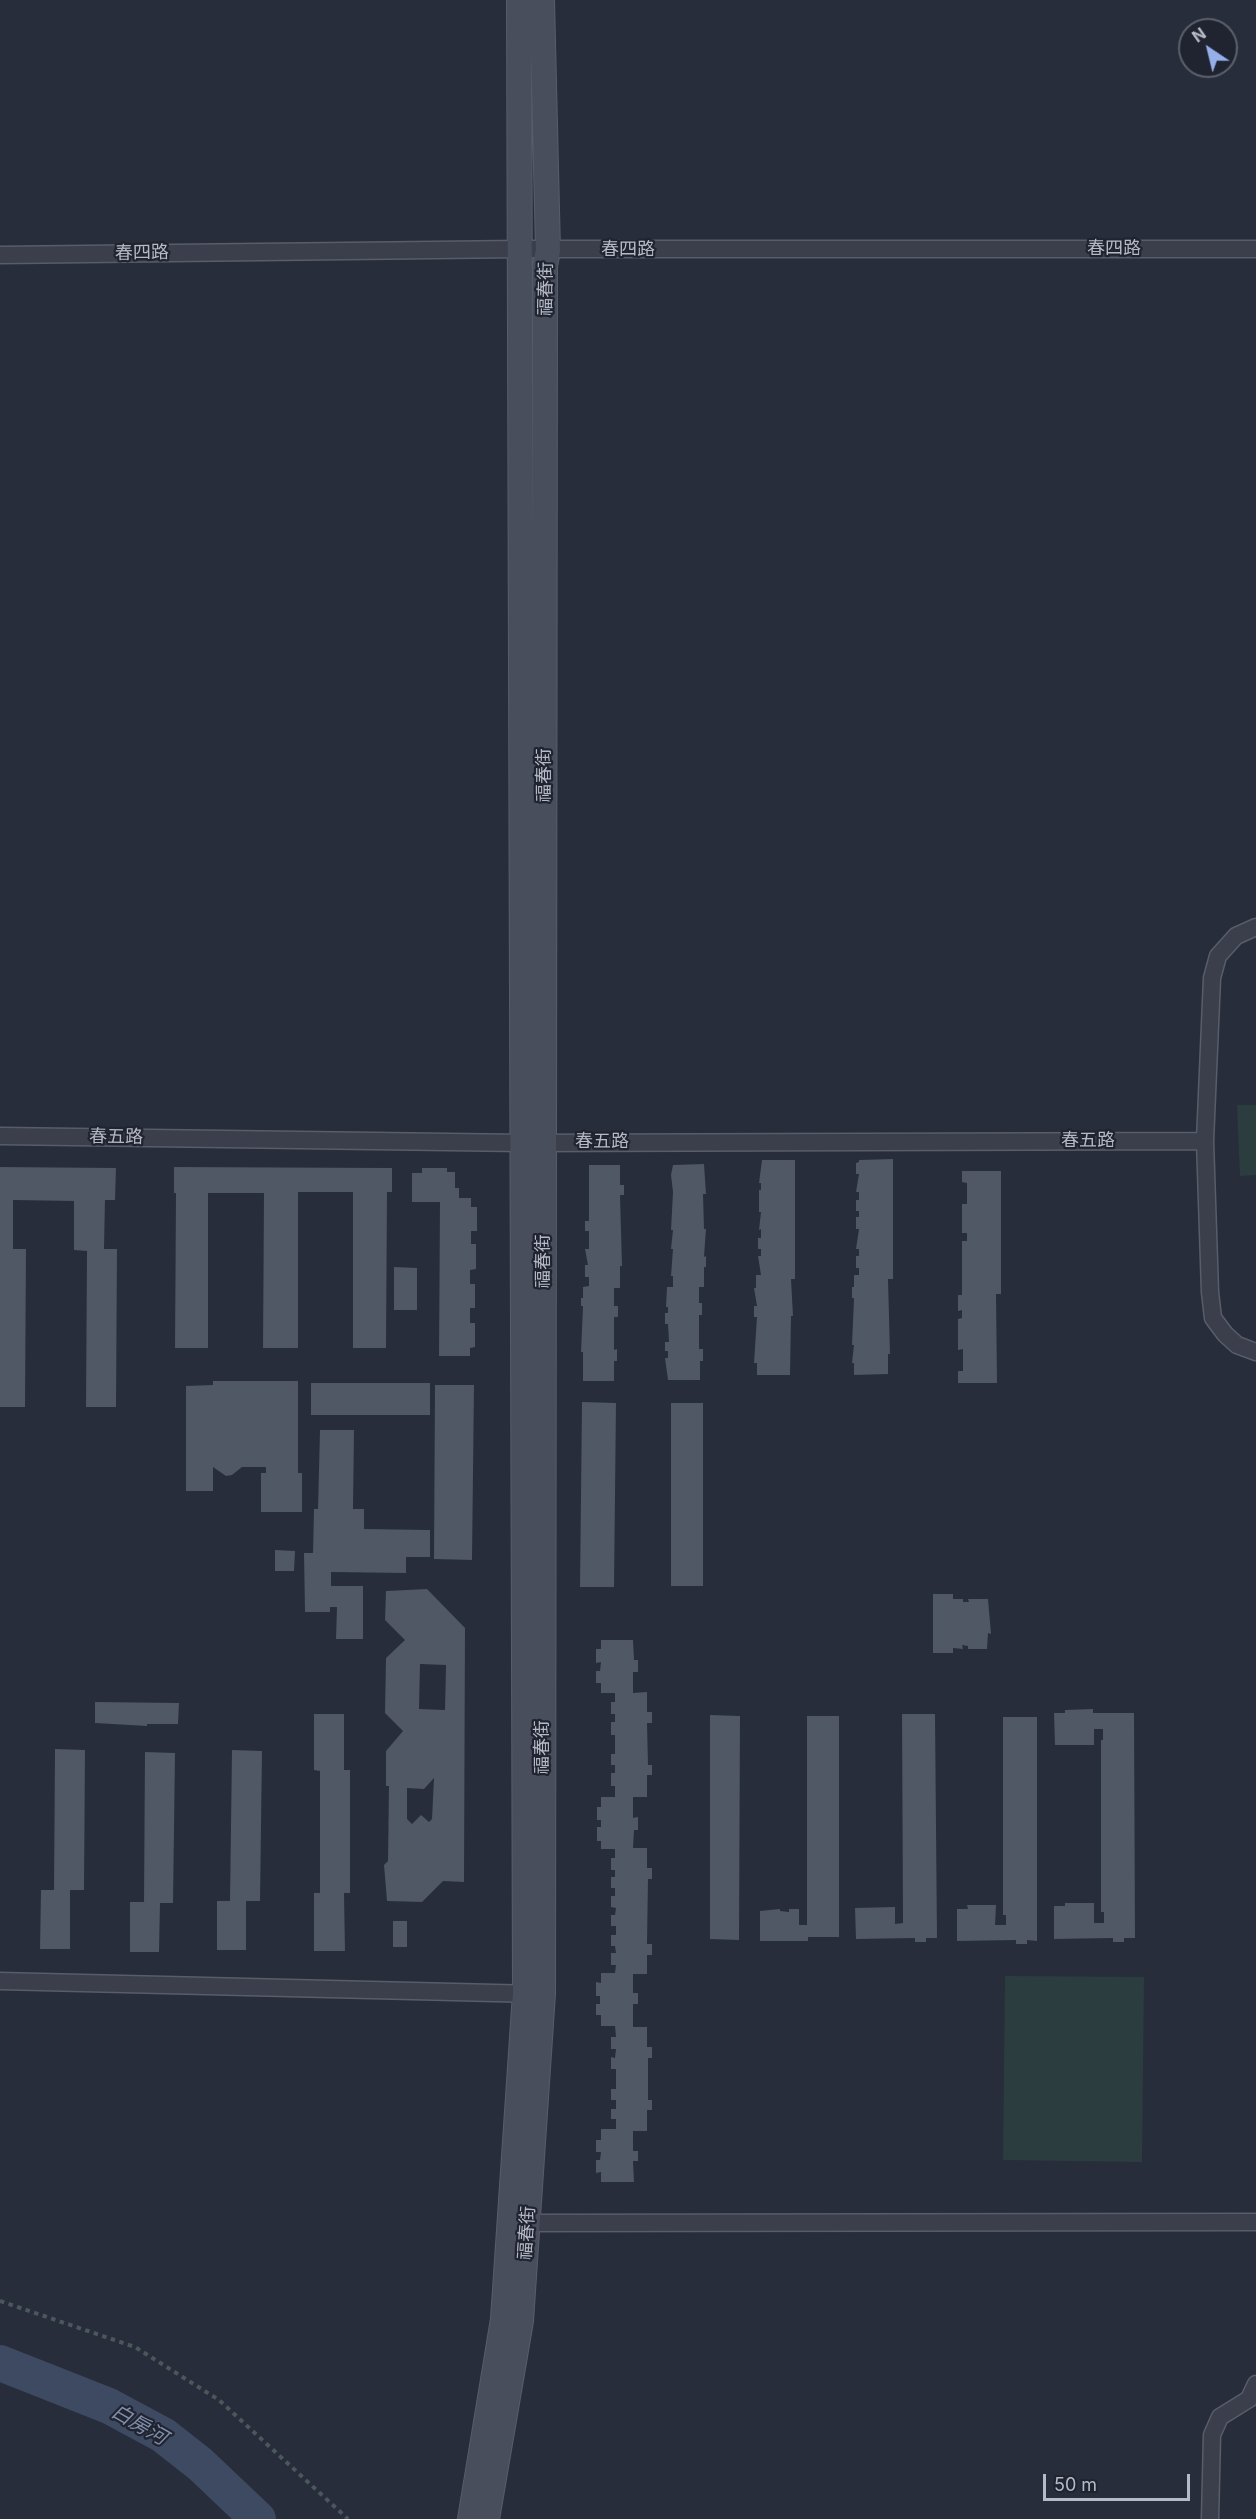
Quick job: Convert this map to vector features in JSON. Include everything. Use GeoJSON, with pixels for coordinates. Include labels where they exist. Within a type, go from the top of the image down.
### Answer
{"type":"FeatureCollection","features":[{"type":"Feature","properties":{"kind":"main road","name":"福春街"},"geometry":{"type":"LineString","coordinates":[[519,0],[520,249],[534,1142]]}},
{"type":"Feature","properties":{"kind":"main road","name":"福春街"},"geometry":{"type":"LineString","coordinates":[[487,2519],[521,2321],[519,2223],[534,1994],[534,1142],[545,266],[548,250],[542,0]]}},
{"type":"Feature","properties":{"kind":"main road","name":"福春街"},"geometry":{"type":"LineString","coordinates":[[470,2519],[519,2223]]}},
{"type":"Feature","properties":{"kind":"street","name":"春四路"},"geometry":{"type":"LineString","coordinates":[[0,255],[520,249],[1256,249]]}},
{"type":"Feature","properties":{"kind":"street"},"geometry":{"type":"LineString","coordinates":[[1256,927],[1236,936],[1218,956],[1212,978],[1205,1141],[1209,1292],[1213,1318],[1237,1345],[1256,1352]]}},
{"type":"Feature","properties":{"kind":"street","name":"春五路"},"geometry":{"type":"LineString","coordinates":[[0,1136],[534,1142],[1205,1141]]}},
{"type":"Feature","properties":{"kind":"street"},"geometry":{"type":"LineString","coordinates":[[0,1981],[534,1994]]}},
{"type":"Feature","properties":{"kind":"street"},"geometry":{"type":"LineString","coordinates":[[519,2223],[1256,2222]]}},
{"type":"Feature","properties":{"kind":"street"},"geometry":{"type":"LineString","coordinates":[[1210,2519],[1212,2435],[1220,2417],[1249,2399],[1256,2384]]}},
{"type":"Feature","properties":{"kind":"path"},"geometry":{"type":"LineString","coordinates":[[0,2301],[135,2347],[219,2400],[348,2519]]}},
{"type":"Feature","properties":{"kind":"shaded area"},"geometry":{"type":"Polygon","coordinates":[[[1237,1105],[1256,1105],[1256,1175],[1240,1176],[1237,1105]]]}},
{"type":"Feature","properties":{"kind":"shaded area"},"geometry":{"type":"Polygon","coordinates":[[[1005,1976],[1144,1977],[1142,2162],[1003,2160],[1005,1976]]]}},
{"type":"Feature","properties":{"kind":"building"},"geometry":{"type":"Polygon","coordinates":[[[893,1159],[893,1279],[888,1279],[890,1354],[888,1354],[888,1374],[854,1375],[852,1287],[854,1287],[854,1275],[859,1275],[859,1268],[856,1268],[856,1256],[859,1256],[859,1249],[856,1249],[859,1229],[856,1229],[856,1217],[859,1217],[859,1211],[856,1211],[856,1200],[859,1200],[859,1192],[856,1192],[859,1174],[856,1174],[856,1163],[859,1160],[893,1159]]]}},
{"type":"Feature","properties":{"kind":"building"},"geometry":{"type":"Polygon","coordinates":[[[762,1160],[795,1160],[795,1279],[791,1279],[793,1316],[791,1316],[790,1375],[757,1375],[757,1363],[754,1363],[757,1317],[754,1317],[754,1306],[757,1306],[754,1288],[756,1288],[756,1275],[761,1275],[758,1256],[761,1256],[761,1249],[758,1249],[758,1238],[761,1238],[759,1190],[761,1190],[761,1183],[759,1183],[762,1160]]]}},
{"type":"Feature","properties":{"kind":"building"},"geometry":{"type":"Polygon","coordinates":[[[704,1164],[706,1194],[703,1194],[704,1229],[706,1229],[704,1257],[706,1256],[706,1267],[704,1267],[704,1287],[699,1287],[702,1315],[699,1315],[699,1349],[703,1349],[703,1361],[700,1361],[700,1380],[668,1380],[665,1358],[668,1358],[668,1351],[665,1351],[665,1342],[669,1342],[665,1313],[668,1313],[667,1287],[673,1287],[673,1276],[671,1276],[673,1192],[671,1175],[673,1165],[704,1164]]]}},
{"type":"Feature","properties":{"kind":"building"},"geometry":{"type":"Polygon","coordinates":[[[589,1165],[620,1165],[620,1185],[624,1185],[624,1195],[620,1195],[622,1266],[620,1266],[620,1288],[614,1288],[614,1306],[618,1306],[618,1317],[614,1317],[614,1350],[617,1349],[617,1361],[614,1361],[614,1381],[583,1381],[583,1352],[581,1352],[583,1306],[581,1306],[581,1298],[583,1298],[583,1287],[589,1286],[589,1277],[585,1277],[585,1265],[588,1265],[585,1249],[589,1249],[589,1231],[585,1231],[585,1221],[589,1221],[589,1165]]]}},
{"type":"Feature","properties":{"kind":"building"},"geometry":{"type":"Polygon","coordinates":[[[0,1167],[116,1168],[115,1200],[105,1200],[104,1249],[117,1249],[116,1407],[86,1407],[87,1251],[74,1250],[74,1201],[13,1200],[13,1249],[26,1249],[25,1407],[0,1407],[0,1167]]]}},
{"type":"Feature","properties":{"kind":"building"},"geometry":{"type":"Polygon","coordinates":[[[174,1167],[392,1168],[392,1192],[387,1192],[386,1348],[353,1348],[353,1192],[298,1192],[298,1348],[263,1348],[264,1193],[208,1193],[208,1348],[175,1348],[176,1193],[174,1193],[174,1167]]]}},
{"type":"Feature","properties":{"kind":"building"},"geometry":{"type":"Polygon","coordinates":[[[422,1168],[447,1168],[447,1172],[455,1172],[455,1188],[459,1188],[459,1198],[471,1198],[471,1207],[477,1207],[477,1231],[471,1231],[471,1244],[476,1244],[476,1269],[470,1270],[470,1284],[475,1284],[475,1308],[470,1308],[470,1323],[475,1323],[475,1347],[470,1348],[470,1356],[439,1356],[440,1202],[412,1202],[412,1173],[422,1173],[422,1168]]]}},
{"type":"Feature","properties":{"kind":"building"},"geometry":{"type":"Polygon","coordinates":[[[962,1171],[1001,1171],[1001,1294],[996,1294],[997,1383],[958,1383],[958,1371],[963,1371],[963,1349],[958,1350],[958,1319],[962,1318],[962,1310],[958,1311],[958,1295],[962,1295],[962,1241],[967,1241],[967,1233],[962,1233],[962,1204],[967,1204],[967,1183],[962,1182],[962,1171]]]}},
{"type":"Feature","properties":{"kind":"building"},"geometry":{"type":"Polygon","coordinates":[[[394,1267],[417,1268],[417,1310],[394,1310],[394,1267]]]}},
{"type":"Feature","properties":{"kind":"building"},"geometry":{"type":"Polygon","coordinates":[[[213,1381],[298,1381],[298,1473],[302,1473],[302,1512],[261,1512],[261,1473],[266,1473],[266,1467],[242,1467],[232,1475],[226,1476],[213,1467],[213,1491],[186,1491],[186,1386],[213,1385],[213,1381]]]}},
{"type":"Feature","properties":{"kind":"building"},"geometry":{"type":"Polygon","coordinates":[[[311,1383],[430,1383],[430,1415],[311,1415],[311,1383]]]}},
{"type":"Feature","properties":{"kind":"building"},"geometry":{"type":"Polygon","coordinates":[[[435,1385],[474,1385],[472,1560],[434,1559],[435,1385]]]}},
{"type":"Feature","properties":{"kind":"building"},"geometry":{"type":"Polygon","coordinates":[[[582,1402],[616,1403],[614,1587],[580,1587],[582,1402]]]}},
{"type":"Feature","properties":{"kind":"building"},"geometry":{"type":"Polygon","coordinates":[[[671,1403],[703,1403],[703,1586],[671,1586],[671,1403]]]}},
{"type":"Feature","properties":{"kind":"building"},"geometry":{"type":"Polygon","coordinates":[[[320,1430],[354,1430],[353,1509],[364,1509],[364,1529],[430,1530],[430,1557],[406,1557],[406,1573],[331,1572],[331,1586],[363,1586],[363,1639],[336,1639],[337,1607],[330,1607],[330,1612],[305,1612],[304,1553],[313,1553],[314,1509],[318,1509],[320,1430]]]}},
{"type":"Feature","properties":{"kind":"building"},"geometry":{"type":"Polygon","coordinates":[[[275,1550],[295,1551],[294,1571],[275,1571],[275,1550]]]}},
{"type":"Feature","properties":{"kind":"building"},"geometry":{"type":"Polygon","coordinates":[[[427,1589],[465,1628],[464,1882],[443,1881],[422,1902],[387,1901],[384,1865],[388,1861],[389,1786],[386,1786],[386,1751],[403,1731],[385,1713],[386,1658],[405,1640],[385,1620],[386,1591],[427,1589]],[[420,1664],[419,1709],[445,1710],[446,1665],[420,1664]],[[434,1778],[424,1789],[407,1788],[407,1819],[412,1824],[421,1815],[429,1822],[432,1819],[434,1778]]]}},
{"type":"Feature","properties":{"kind":"building"},"geometry":{"type":"Polygon","coordinates":[[[933,1594],[953,1594],[953,1599],[963,1599],[963,1602],[969,1602],[968,1599],[988,1599],[991,1634],[988,1633],[987,1649],[968,1649],[968,1646],[962,1645],[963,1649],[953,1648],[953,1653],[933,1653],[933,1594]]]}},
{"type":"Feature","properties":{"kind":"building"},"geometry":{"type":"Polygon","coordinates":[[[601,1640],[633,1640],[634,1660],[638,1660],[638,1672],[633,1672],[633,1693],[647,1692],[647,1712],[652,1712],[652,1723],[647,1723],[648,1765],[652,1765],[652,1775],[647,1775],[647,1797],[633,1797],[633,1818],[638,1817],[638,1830],[634,1830],[633,1848],[647,1848],[647,1868],[652,1868],[652,1879],[648,1879],[647,1944],[652,1944],[652,1955],[647,1955],[647,1974],[633,1974],[633,1993],[638,1993],[638,2004],[633,2004],[633,2027],[647,2027],[647,2047],[652,2047],[652,2058],[648,2058],[648,2100],[652,2100],[652,2110],[647,2110],[647,2131],[633,2131],[633,2151],[638,2151],[638,2161],[633,2161],[634,2182],[601,2182],[601,2172],[596,2173],[596,2160],[600,2160],[601,2152],[596,2152],[596,2140],[601,2140],[601,2129],[616,2129],[616,2119],[611,2119],[611,2109],[616,2109],[616,2100],[611,2100],[611,2089],[616,2089],[616,2069],[611,2069],[611,2057],[615,2058],[616,2049],[611,2049],[611,2037],[616,2037],[615,2026],[601,2026],[601,2015],[596,2015],[596,2004],[600,2004],[600,1996],[596,1996],[596,1982],[601,1983],[601,1973],[615,1973],[616,1965],[611,1965],[611,1953],[616,1953],[615,1946],[611,1946],[611,1935],[616,1935],[616,1926],[611,1926],[611,1915],[615,1915],[616,1908],[611,1907],[611,1896],[615,1896],[615,1888],[611,1888],[611,1877],[615,1877],[615,1870],[611,1870],[611,1858],[615,1858],[615,1849],[601,1849],[601,1841],[597,1841],[597,1827],[601,1827],[601,1820],[597,1820],[597,1807],[601,1807],[601,1797],[615,1797],[615,1786],[611,1786],[611,1773],[615,1773],[615,1765],[611,1765],[611,1754],[615,1754],[615,1735],[611,1735],[611,1722],[615,1722],[615,1714],[611,1714],[611,1702],[615,1702],[615,1693],[601,1693],[601,1683],[596,1683],[596,1671],[600,1671],[601,1662],[596,1663],[596,1649],[601,1649],[601,1640]]]}},
{"type":"Feature","properties":{"kind":"building"},"geometry":{"type":"Polygon","coordinates":[[[95,1702],[179,1703],[178,1724],[147,1724],[147,1726],[95,1723],[95,1702]]]}},
{"type":"Feature","properties":{"kind":"building"},"geometry":{"type":"Polygon","coordinates":[[[1093,1709],[1093,1713],[1134,1713],[1135,1938],[1124,1938],[1124,1942],[1113,1942],[1113,1938],[1054,1939],[1054,1906],[1065,1906],[1065,1903],[1094,1903],[1094,1923],[1104,1923],[1104,1912],[1101,1912],[1101,1740],[1103,1740],[1103,1729],[1094,1729],[1094,1745],[1055,1745],[1054,1713],[1065,1713],[1065,1710],[1093,1709]]]}},
{"type":"Feature","properties":{"kind":"building"},"geometry":{"type":"Polygon","coordinates":[[[314,1714],[344,1714],[344,1770],[350,1770],[350,1893],[344,1893],[345,1951],[314,1951],[314,1893],[320,1893],[320,1771],[314,1770],[314,1714]]]}},
{"type":"Feature","properties":{"kind":"building"},"geometry":{"type":"Polygon","coordinates":[[[902,1714],[935,1714],[937,1938],[926,1938],[926,1942],[915,1942],[915,1938],[856,1939],[855,1908],[895,1907],[895,1924],[903,1923],[902,1714]]]}},
{"type":"Feature","properties":{"kind":"building"},"geometry":{"type":"Polygon","coordinates":[[[710,1715],[740,1716],[739,1940],[710,1939],[710,1715]]]}},
{"type":"Feature","properties":{"kind":"building"},"geometry":{"type":"Polygon","coordinates":[[[807,1716],[839,1716],[839,1937],[808,1937],[808,1941],[760,1941],[760,1911],[780,1909],[780,1911],[789,1912],[789,1909],[799,1909],[799,1925],[807,1925],[807,1716]]]}},
{"type":"Feature","properties":{"kind":"building"},"geometry":{"type":"Polygon","coordinates":[[[1003,1717],[1037,1717],[1037,1941],[1027,1940],[1027,1944],[1016,1944],[1016,1940],[957,1941],[957,1909],[968,1909],[967,1905],[996,1905],[995,1925],[1006,1925],[1006,1915],[1003,1915],[1003,1717]]]}},
{"type":"Feature","properties":{"kind":"building"},"geometry":{"type":"Polygon","coordinates":[[[55,1749],[85,1750],[84,1890],[70,1890],[70,1949],[40,1949],[41,1890],[54,1890],[55,1749]]]}},
{"type":"Feature","properties":{"kind":"building"},"geometry":{"type":"Polygon","coordinates":[[[232,1750],[262,1751],[260,1901],[246,1901],[246,1950],[217,1950],[217,1901],[230,1901],[232,1750]]]}},
{"type":"Feature","properties":{"kind":"building"},"geometry":{"type":"Polygon","coordinates":[[[145,1752],[175,1753],[173,1903],[160,1903],[159,1952],[130,1952],[130,1902],[144,1902],[145,1752]]]}},
{"type":"Feature","properties":{"kind":"building"},"geometry":{"type":"Polygon","coordinates":[[[393,1921],[407,1921],[407,1947],[393,1947],[393,1921]]]}},
{"type":"Feature","properties":{"kind":"waterway","name":"白房河"},"geometry":{"type":"LineString","coordinates":[[0,2363],[109,2406],[163,2435],[200,2464],[258,2519]]}}]}
